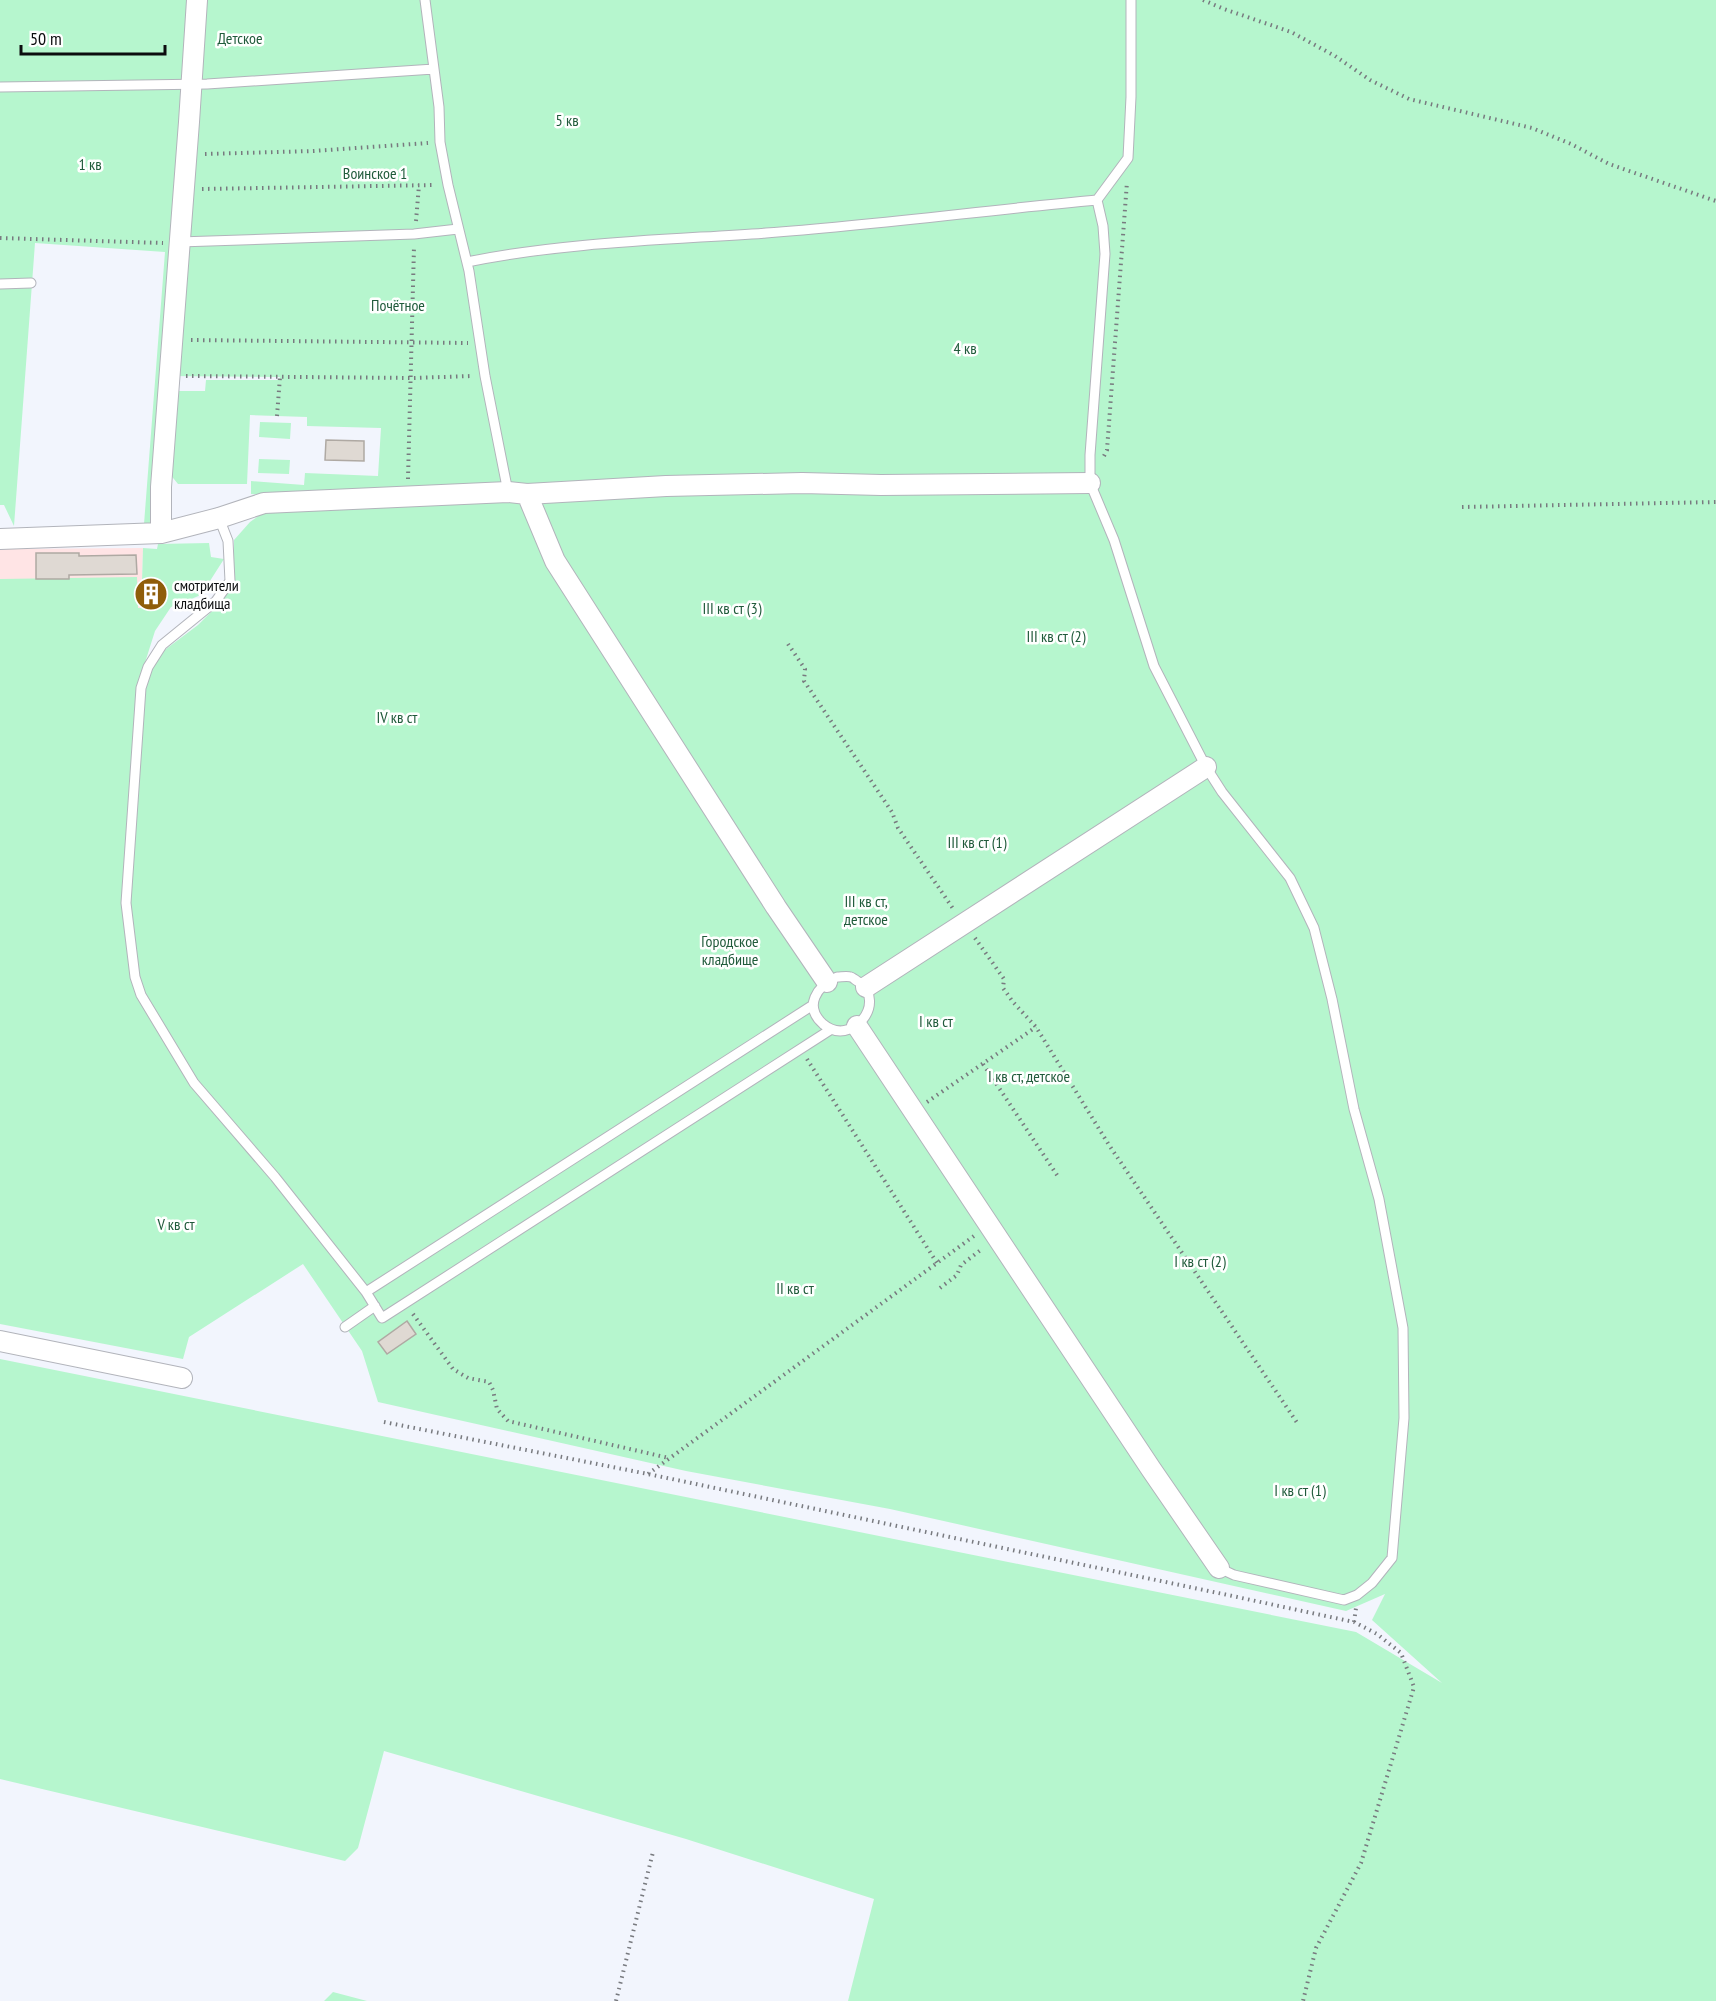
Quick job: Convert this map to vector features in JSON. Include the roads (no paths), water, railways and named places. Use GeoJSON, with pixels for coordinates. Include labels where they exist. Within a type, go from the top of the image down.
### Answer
{"type":"FeatureCollection","features":[{"type":"Feature","properties":{"kind":"street"},"geometry":{"type":"LineString","coordinates":[[161,533],[161,487],[197,0]]}},
{"type":"Feature","properties":{"kind":"street"},"geometry":{"type":"LineString","coordinates":[[0,539],[161,533],[219,518],[264,503],[666,486],[802,483],[882,485],[1090,483]]}},
{"type":"Feature","properties":{"kind":"street"},"geometry":{"type":"LineString","coordinates":[[518,493],[555,561],[776,907],[827,982]]}},
{"type":"Feature","properties":{"kind":"street"},"geometry":{"type":"LineString","coordinates":[[866,987],[1206,767]]}},
{"type":"Feature","properties":{"kind":"street"},"geometry":{"type":"LineString","coordinates":[[857,1026],[1219,1568]]}},
{"type":"Feature","properties":{"kind":"street"},"geometry":{"type":"LineString","coordinates":[[0,1341],[182,1378]]}},
{"type":"Feature","properties":{"kind":"lane"},"geometry":{"type":"LineString","coordinates":[[425,0],[440,142],[448,185],[467,262],[485,376],[518,493]]}},
{"type":"Feature","properties":{"kind":"lane"},"geometry":{"type":"LineString","coordinates":[[467,262],[495,256],[597,244],[769,233],[1097,200],[1128,158],[1131,98],[1131,0]]}},
{"type":"Feature","properties":{"kind":"lane"},"geometry":{"type":"LineString","coordinates":[[0,87],[191,84],[434,69]]}},
{"type":"Feature","properties":{"kind":"lane"},"geometry":{"type":"LineString","coordinates":[[1097,200],[1103,226],[1105,254],[1090,455],[1090,483],[1114,540],[1154,666],[1206,767],[1222,792],[1290,878],[1314,928],[1332,999],[1354,1109],[1379,1198],[1403,1328],[1404,1418],[1392,1558],[1372,1583],[1357,1595],[1344,1600],[1234,1575],[1219,1568]]}},
{"type":"Feature","properties":{"kind":"lane"},"geometry":{"type":"LineString","coordinates":[[179,242],[414,234],[458,229]]}},
{"type":"Feature","properties":{"kind":"lane"},"geometry":{"type":"LineString","coordinates":[[0,278],[0,296]]}},
{"type":"Feature","properties":{"kind":"lane"},"geometry":{"type":"LineString","coordinates":[[0,284],[31,283]]}},
{"type":"Feature","properties":{"kind":"lane"},"geometry":{"type":"LineString","coordinates":[[219,518],[228,541],[230,581],[216,601],[162,645],[148,667],[141,688],[126,903],[135,977],[141,995],[194,1083],[275,1177],[366,1292],[382,1318],[830,1030],[843,1031],[857,1026],[867,1013],[870,998],[866,987],[851,977],[837,977],[827,982],[816,993],[813,1005],[819,1020],[830,1030]]}},
{"type":"Feature","properties":{"kind":"lane"},"geometry":{"type":"LineString","coordinates":[[366,1292],[813,1005]]}},
{"type":"Feature","properties":{"kind":"lane"},"geometry":{"type":"LineString","coordinates":[[345,1327],[375,1306]]}},
{"type":"Feature","properties":{"kind":"place","name":"смотрители кладбища"},"geometry":{"type":"Point","coordinates":[151,594]}},
{"type":"Feature","properties":{"kind":"park label","name":"Детское"},"geometry":{"type":"Point","coordinates":[240,38]}},
{"type":"Feature","properties":{"kind":"park label","name":"5 кв"},"geometry":{"type":"Point","coordinates":[567,120]}},
{"type":"Feature","properties":{"kind":"park label","name":"1 кв"},"geometry":{"type":"Point","coordinates":[90,164]}},
{"type":"Feature","properties":{"kind":"park label","name":"Воинское 1"},"geometry":{"type":"Point","coordinates":[375,173]}},
{"type":"Feature","properties":{"kind":"park label","name":"Почётное"},"geometry":{"type":"Point","coordinates":[398,305]}},
{"type":"Feature","properties":{"kind":"park label","name":"4 кв"},"geometry":{"type":"Point","coordinates":[965,348]}},
{"type":"Feature","properties":{"kind":"park label","name":"III кв ст (3)"},"geometry":{"type":"Point","coordinates":[732,608]}},
{"type":"Feature","properties":{"kind":"park label","name":"III кв ст (2)"},"geometry":{"type":"Point","coordinates":[1056,636]}},
{"type":"Feature","properties":{"kind":"park label","name":"IV кв ст"},"geometry":{"type":"Point","coordinates":[397,717]}},
{"type":"Feature","properties":{"kind":"park label","name":"III кв ст (1)"},"geometry":{"type":"Point","coordinates":[977,842]}},
{"type":"Feature","properties":{"kind":"park label","name":"III кв ст, детское"},"geometry":{"type":"Point","coordinates":[866,910]}},
{"type":"Feature","properties":{"kind":"park label","name":"Городское кладбище"},"geometry":{"type":"Point","coordinates":[730,950]}},
{"type":"Feature","properties":{"kind":"park label","name":"I кв ст"},"geometry":{"type":"Point","coordinates":[936,1021]}},
{"type":"Feature","properties":{"kind":"park label","name":"I кв ст, детское"},"geometry":{"type":"Point","coordinates":[1029,1076]}},
{"type":"Feature","properties":{"kind":"park label","name":"V кв ст"},"geometry":{"type":"Point","coordinates":[176,1224]}},
{"type":"Feature","properties":{"kind":"park label","name":"I кв ст (2)"},"geometry":{"type":"Point","coordinates":[1200,1261]}},
{"type":"Feature","properties":{"kind":"park label","name":"II кв ст"},"geometry":{"type":"Point","coordinates":[795,1288]}},
{"type":"Feature","properties":{"kind":"park label","name":"I кв ст (1)"},"geometry":{"type":"Point","coordinates":[1300,1490]}}]}
